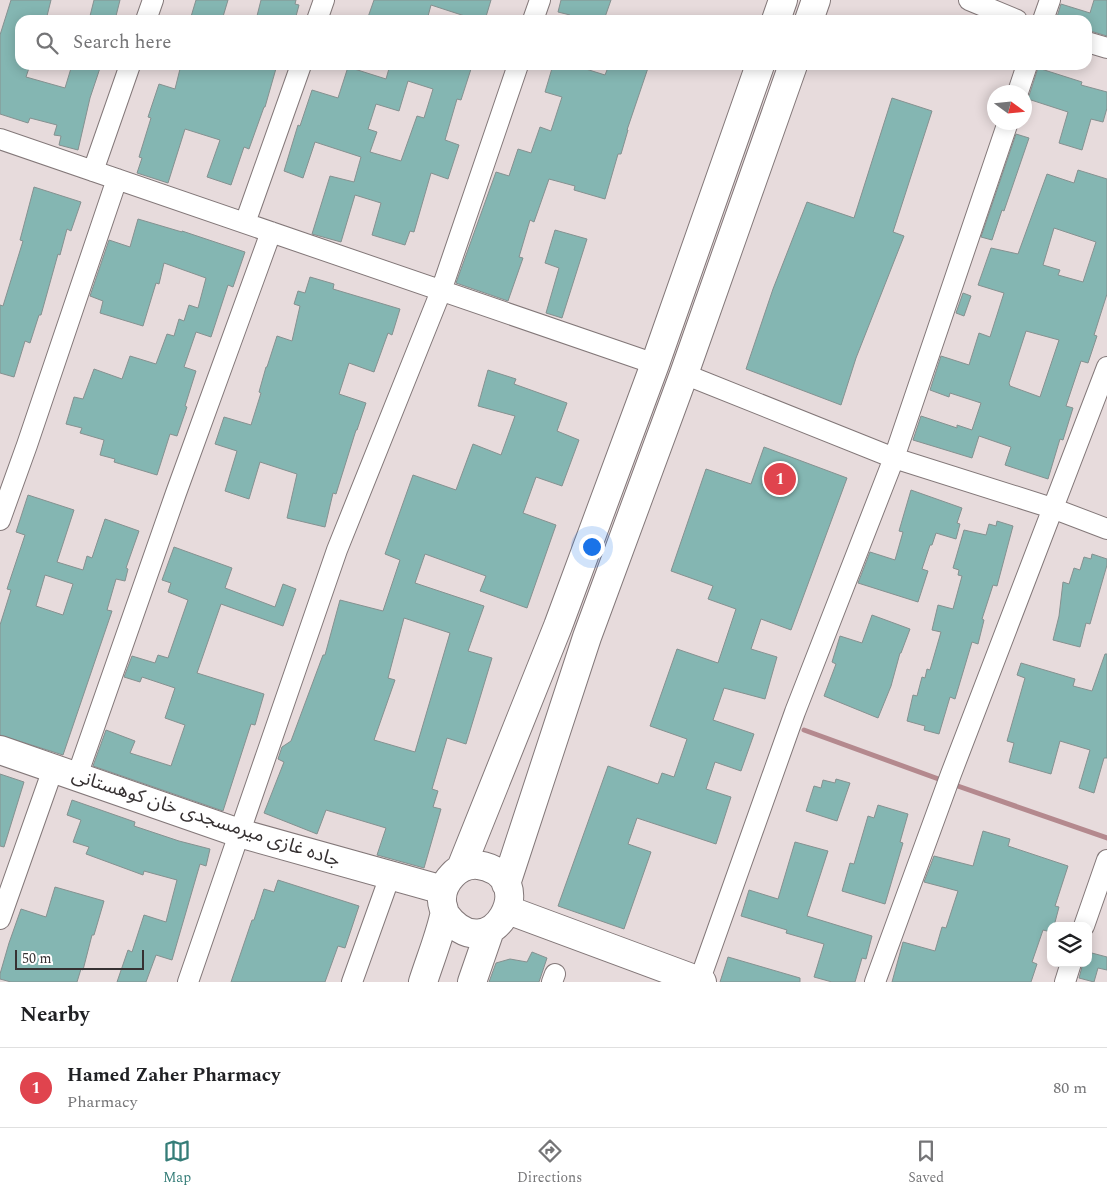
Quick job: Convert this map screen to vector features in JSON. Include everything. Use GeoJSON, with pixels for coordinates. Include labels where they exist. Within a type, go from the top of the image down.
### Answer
{"type":"FeatureCollection","features":[{"type":"Feature","properties":{"kind":"main road"},"geometry":{"type":"LineString","coordinates":[[778,15],[784,0]]}},
{"type":"Feature","properties":{"kind":"main road"},"geometry":{"type":"LineString","coordinates":[[811,15],[816,0]]}},
{"type":"Feature","properties":{"kind":"main road"},"geometry":{"type":"LineString","coordinates":[[461,868],[558,626],[655,364],[758,70]]}},
{"type":"Feature","properties":{"kind":"main road"},"geometry":{"type":"LineString","coordinates":[[472,982],[502,908],[587,637],[684,374],[791,70]]}},
{"type":"Feature","properties":{"kind":"main road","name":"جاده غازی میرمسجدی خان کوهستانی"},"geometry":{"type":"LineString","coordinates":[[0,750],[239,833],[390,876],[444,902]]}},
{"type":"Feature","properties":{"kind":"main road"},"geometry":{"type":"LineString","coordinates":[[423,982],[450,877],[461,868],[474,865],[487,867],[498,873],[502,908]]}},
{"type":"Feature","properties":{"kind":"main road"},"geometry":{"type":"LineString","coordinates":[[444,902],[453,924],[464,931],[478,933],[502,908]]}},
{"type":"Feature","properties":{"kind":"main road"},"geometry":{"type":"LineString","coordinates":[[502,908],[700,982]]}},
{"type":"Feature","properties":{"kind":"street"},"geometry":{"type":"LineString","coordinates":[[148,15],[153,0]]}},
{"type":"Feature","properties":{"kind":"street"},"geometry":{"type":"LineString","coordinates":[[319,15],[324,0]]}},
{"type":"Feature","properties":{"kind":"street"},"geometry":{"type":"LineString","coordinates":[[535,15],[540,0]]}},
{"type":"Feature","properties":{"kind":"street"},"geometry":{"type":"LineString","coordinates":[[969,0],[1005,15]]}},
{"type":"Feature","properties":{"kind":"street"},"geometry":{"type":"LineString","coordinates":[[1045,15],[1050,0]]}},
{"type":"Feature","properties":{"kind":"street"},"geometry":{"type":"LineString","coordinates":[[1092,44],[1107,48]]}},
{"type":"Feature","properties":{"kind":"street"},"geometry":{"type":"LineString","coordinates":[[93,171],[128,70]]}},
{"type":"Feature","properties":{"kind":"street"},"geometry":{"type":"LineString","coordinates":[[245,223],[299,70]]}},
{"type":"Feature","properties":{"kind":"street"},"geometry":{"type":"LineString","coordinates":[[188,982],[337,550],[441,291],[516,70]]}},
{"type":"Feature","properties":{"kind":"street"},"geometry":{"type":"LineString","coordinates":[[1021,85],[1026,70]]}},
{"type":"Feature","properties":{"kind":"street"},"geometry":{"type":"LineString","coordinates":[[700,982],[795,712],[894,458],[1005,130]]}},
{"type":"Feature","properties":{"kind":"street"},"geometry":{"type":"LineString","coordinates":[[0,139],[655,364]]}},
{"type":"Feature","properties":{"kind":"street"},"geometry":{"type":"LineString","coordinates":[[0,520],[117,179]]}},
{"type":"Feature","properties":{"kind":"street"},"geometry":{"type":"LineString","coordinates":[[0,919],[65,772],[176,493],[271,232]]}},
{"type":"Feature","properties":{"kind":"street"},"geometry":{"type":"LineString","coordinates":[[875,982],[951,774],[1107,367]]}},
{"type":"Feature","properties":{"kind":"street"},"geometry":{"type":"LineString","coordinates":[[684,374],[894,458],[1052,508],[1107,529]]}},
{"type":"Feature","properties":{"kind":"street"},"geometry":{"type":"LineString","coordinates":[[1085,922],[1107,860]]}},
{"type":"Feature","properties":{"kind":"street"},"geometry":{"type":"LineString","coordinates":[[352,982],[390,876]]}},
{"type":"Feature","properties":{"kind":"street"},"geometry":{"type":"LineString","coordinates":[[1065,982],[1070,967]]}},
{"type":"Feature","properties":{"kind":"building"},"geometry":{"type":"Polygon","coordinates":[[[11,0],[51,0],[47,15],[15,15],[15,70],[28,70],[26,77],[65,88],[70,70],[99,70],[90,98],[78,150],[59,145],[61,136],[54,135],[57,125],[30,118],[28,123],[0,114],[0,35],[11,0]]]}},
{"type":"Feature","properties":{"kind":"building"},"geometry":{"type":"Polygon","coordinates":[[[94,0],[120,0],[116,15],[90,15],[94,0]]]}},
{"type":"Feature","properties":{"kind":"building"},"geometry":{"type":"Polygon","coordinates":[[[196,0],[228,0],[224,15],[192,15],[196,0]]]}},
{"type":"Feature","properties":{"kind":"building"},"geometry":{"type":"Polygon","coordinates":[[[261,0],[296,0],[295,4],[299,5],[296,15],[257,15],[261,0]]]}},
{"type":"Feature","properties":{"kind":"building"},"geometry":{"type":"Polygon","coordinates":[[[374,0],[491,0],[486,15],[462,15],[431,5],[428,15],[369,15],[374,0]]]}},
{"type":"Feature","properties":{"kind":"building"},"geometry":{"type":"Polygon","coordinates":[[[561,0],[611,0],[606,15],[570,15],[558,12],[561,0]]]}},
{"type":"Feature","properties":{"kind":"building"},"geometry":{"type":"Polygon","coordinates":[[[1094,0],[1107,0],[1107,36],[1092,32],[1092,15],[1058,15],[1061,4],[1090,13],[1094,0]]]}},
{"type":"Feature","properties":{"kind":"building"},"geometry":{"type":"Polygon","coordinates":[[[180,70],[276,70],[265,107],[249,149],[244,147],[231,185],[207,177],[220,140],[185,129],[168,183],[137,173],[142,158],[139,157],[151,118],[148,117],[159,84],[175,89],[180,70]]]}},
{"type":"Feature","properties":{"kind":"building"},"geometry":{"type":"Polygon","coordinates":[[[347,70],[358,70],[386,79],[389,70],[471,70],[461,100],[457,99],[445,140],[459,145],[448,179],[431,173],[414,232],[410,231],[405,245],[372,235],[381,203],[355,195],[341,242],[312,234],[330,176],[354,182],[361,157],[315,142],[303,178],[284,171],[298,125],[300,126],[312,90],[338,98],[347,70]],[[408,81],[399,111],[376,104],[368,129],[377,132],[370,152],[401,161],[417,116],[424,118],[433,89],[408,81]]]}},
{"type":"Feature","properties":{"kind":"building"},"geometry":{"type":"Polygon","coordinates":[[[552,70],[589,70],[605,75],[607,70],[647,70],[621,154],[618,154],[605,199],[574,190],[575,186],[549,179],[534,222],[530,220],[519,257],[523,258],[508,301],[456,283],[496,172],[509,176],[518,149],[531,153],[540,127],[551,131],[562,97],[545,92],[552,70]]]}},
{"type":"Feature","properties":{"kind":"building"},"geometry":{"type":"Polygon","coordinates":[[[1037,70],[1044,70],[1082,82],[1081,85],[1107,92],[1107,108],[1103,122],[1091,119],[1082,150],[1059,143],[1068,112],[1032,100],[1032,87],[1037,70]]]}},
{"type":"Feature","properties":{"kind":"building"},"geometry":{"type":"Polygon","coordinates":[[[892,98],[932,111],[893,232],[904,236],[856,358],[841,405],[746,369],[773,289],[807,202],[854,218],[892,98]]]}},
{"type":"Feature","properties":{"kind":"building"},"geometry":{"type":"Polygon","coordinates":[[[1016,134],[1029,138],[992,240],[981,237],[1016,134]]]}},
{"type":"Feature","properties":{"kind":"building"},"geometry":{"type":"Polygon","coordinates":[[[1078,170],[1107,179],[1107,294],[1094,335],[1097,336],[1088,363],[1081,361],[1066,406],[1073,408],[1063,440],[1060,439],[1048,479],[1005,465],[1011,447],[979,436],[972,458],[913,440],[921,416],[957,428],[957,425],[972,430],[981,403],[950,393],[949,397],[930,390],[941,356],[969,365],[979,333],[990,337],[1004,293],[978,285],[991,248],[1018,254],[1047,174],[1074,183],[1078,170]],[[1054,228],[1043,265],[1060,270],[1058,275],[1083,282],[1096,242],[1054,228]],[[1026,331],[1009,383],[1010,386],[1040,397],[1059,340],[1026,331]]]}},
{"type":"Feature","properties":{"kind":"building"},"geometry":{"type":"Polygon","coordinates":[[[34,187],[81,202],[71,231],[67,229],[41,315],[39,315],[30,343],[25,341],[14,377],[0,373],[0,305],[3,306],[23,241],[20,240],[34,187]]]}},
{"type":"Feature","properties":{"kind":"building"},"geometry":{"type":"Polygon","coordinates":[[[138,219],[182,231],[245,252],[233,287],[228,285],[211,337],[196,332],[184,367],[196,371],[185,406],[187,407],[177,436],[170,434],[157,475],[114,462],[115,459],[100,455],[104,440],[80,433],[82,428],[66,424],[74,397],[83,399],[94,369],[122,379],[130,356],[156,364],[167,334],[174,336],[179,319],[184,321],[189,305],[198,308],[206,278],[164,263],[159,284],[156,283],[143,326],[100,313],[103,301],[90,296],[109,240],[130,247],[138,219]]]}},
{"type":"Feature","properties":{"kind":"building"},"geometry":{"type":"Polygon","coordinates":[[[555,230],[587,239],[562,318],[546,313],[559,268],[545,263],[555,230]]]}},
{"type":"Feature","properties":{"kind":"building"},"geometry":{"type":"Polygon","coordinates":[[[310,277],[334,284],[333,289],[400,309],[392,335],[388,333],[374,372],[349,363],[339,394],[366,403],[336,494],[333,493],[325,527],[287,518],[297,474],[260,462],[249,499],[225,491],[237,451],[215,444],[224,417],[251,425],[261,393],[259,392],[266,367],[277,336],[292,341],[300,306],[294,304],[298,291],[305,293],[310,277]]]}},
{"type":"Feature","properties":{"kind":"building"},"geometry":{"type":"Polygon","coordinates":[[[963,293],[971,296],[964,316],[956,313],[963,293]]]}},
{"type":"Feature","properties":{"kind":"building"},"geometry":{"type":"Polygon","coordinates":[[[488,370],[516,379],[514,384],[567,403],[557,431],[579,440],[562,486],[536,477],[523,513],[556,525],[527,608],[480,591],[486,576],[425,554],[415,583],[484,606],[468,651],[492,658],[466,744],[447,738],[432,789],[438,791],[433,807],[441,809],[424,868],[377,855],[386,828],[326,810],[317,834],[264,813],[284,762],[278,759],[282,747],[291,741],[323,655],[325,655],[340,600],[383,611],[400,560],[385,554],[413,475],[456,490],[473,444],[501,455],[515,416],[478,406],[488,370]],[[404,618],[388,678],[395,680],[374,740],[415,752],[450,633],[404,618]]]}},
{"type":"Feature","properties":{"kind":"building"},"geometry":{"type":"Polygon","coordinates":[[[764,447],[847,478],[791,630],[761,619],[751,649],[777,657],[765,699],[724,688],[713,720],[754,734],[741,771],[715,762],[706,789],[731,797],[716,844],[637,818],[628,844],[651,852],[624,929],[558,906],[608,766],[658,784],[662,773],[674,777],[687,739],[650,726],[677,649],[718,663],[736,609],[708,599],[713,586],[671,571],[706,469],[751,484],[764,447]]]}},
{"type":"Feature","properties":{"kind":"building"},"geometry":{"type":"Polygon","coordinates":[[[911,490],[962,508],[957,523],[960,524],[956,539],[936,533],[932,545],[930,545],[922,569],[928,571],[918,602],[858,583],[870,552],[895,560],[903,532],[899,531],[911,490]]]}},
{"type":"Feature","properties":{"kind":"building"},"geometry":{"type":"Polygon","coordinates":[[[28,495],[74,510],[57,562],[83,570],[87,556],[92,558],[105,519],[139,531],[126,568],[128,569],[125,581],[116,579],[107,610],[112,611],[63,755],[0,735],[0,625],[11,590],[7,589],[25,535],[16,532],[28,495]],[[45,575],[36,606],[63,615],[73,584],[45,575]]]}},
{"type":"Feature","properties":{"kind":"building"},"geometry":{"type":"Polygon","coordinates":[[[997,521],[1013,526],[997,586],[993,585],[982,619],[984,620],[978,644],[972,642],[955,699],[950,697],[939,734],[924,730],[925,726],[907,721],[913,695],[917,696],[922,677],[925,678],[927,669],[930,670],[941,632],[932,630],[938,605],[953,609],[962,576],[958,575],[959,570],[953,568],[964,530],[986,535],[989,524],[996,526],[997,521]]]}},
{"type":"Feature","properties":{"kind":"building"},"geometry":{"type":"Polygon","coordinates":[[[174,547],[232,568],[225,588],[275,607],[283,584],[296,589],[283,626],[221,604],[197,673],[264,694],[255,725],[251,724],[223,811],[93,766],[106,730],[135,741],[130,753],[171,766],[185,725],[165,718],[175,688],[142,677],[140,682],[124,677],[132,656],[155,663],[158,655],[168,658],[188,600],[168,592],[171,583],[162,580],[174,547]]]}},
{"type":"Feature","properties":{"kind":"building"},"geometry":{"type":"Polygon","coordinates":[[[1092,554],[1107,559],[1107,565],[1090,624],[1086,623],[1080,647],[1053,640],[1059,616],[1063,582],[1069,584],[1074,568],[1080,570],[1084,557],[1091,559],[1092,554]]]}},
{"type":"Feature","properties":{"kind":"building"},"geometry":{"type":"Polygon","coordinates":[[[872,615],[910,629],[878,718],[824,696],[836,664],[832,662],[840,636],[862,643],[872,615]]]}},
{"type":"Feature","properties":{"kind":"building"},"geometry":{"type":"Polygon","coordinates":[[[1105,654],[1107,654],[1107,758],[1104,758],[1094,793],[1079,788],[1090,750],[1060,741],[1051,774],[1009,762],[1014,743],[1007,741],[1025,678],[1017,675],[1021,663],[1075,679],[1073,686],[1092,691],[1105,654]]]}},
{"type":"Feature","properties":{"kind":"building"},"geometry":{"type":"Polygon","coordinates":[[[0,774],[24,782],[4,847],[0,846],[0,774]]]}},
{"type":"Feature","properties":{"kind":"building"},"geometry":{"type":"Polygon","coordinates":[[[836,779],[850,783],[837,821],[806,811],[814,786],[821,788],[823,780],[835,783],[836,779]]]}},
{"type":"Feature","properties":{"kind":"building"},"geometry":{"type":"Polygon","coordinates":[[[72,800],[135,822],[134,826],[210,849],[206,866],[200,864],[172,960],[156,955],[146,982],[117,982],[128,950],[132,952],[144,915],[166,922],[177,880],[144,871],[143,875],[86,854],[89,847],[73,842],[81,820],[67,815],[72,800]]]}},
{"type":"Feature","properties":{"kind":"building"},"geometry":{"type":"Polygon","coordinates":[[[878,805],[908,814],[900,842],[903,843],[885,904],[842,891],[850,863],[854,864],[868,816],[874,818],[878,805]]]}},
{"type":"Feature","properties":{"kind":"building"},"geometry":{"type":"Polygon","coordinates":[[[983,831],[1010,839],[1008,846],[1068,866],[1055,906],[1059,907],[1055,922],[1047,922],[1047,931],[1043,930],[1032,962],[1037,964],[1031,982],[892,982],[903,942],[935,951],[942,927],[946,928],[958,891],[924,882],[934,856],[973,866],[983,831]]]}},
{"type":"Feature","properties":{"kind":"building"},"geometry":{"type":"Polygon","coordinates":[[[795,842],[828,851],[807,916],[872,936],[866,959],[862,958],[855,982],[832,982],[814,977],[824,944],[786,933],[787,930],[741,916],[749,890],[778,899],[795,842]]]}},
{"type":"Feature","properties":{"kind":"building"},"geometry":{"type":"Polygon","coordinates":[[[278,880],[359,906],[345,948],[338,946],[325,982],[231,982],[264,889],[274,892],[278,880]]]}},
{"type":"Feature","properties":{"kind":"building"},"geometry":{"type":"Polygon","coordinates":[[[55,887],[104,901],[94,935],[92,935],[83,970],[81,969],[77,982],[11,982],[0,979],[9,943],[21,909],[46,917],[55,887]]]}},
{"type":"Feature","properties":{"kind":"building"},"geometry":{"type":"Polygon","coordinates":[[[532,952],[547,958],[539,982],[489,982],[496,963],[510,959],[527,962],[532,952]]]}},
{"type":"Feature","properties":{"kind":"building"},"geometry":{"type":"Polygon","coordinates":[[[1092,953],[1107,957],[1107,970],[1098,968],[1094,982],[1079,978],[1082,967],[1092,967],[1092,953]]]}},
{"type":"Feature","properties":{"kind":"building"},"geometry":{"type":"Polygon","coordinates":[[[728,957],[800,978],[800,982],[720,982],[728,957]]]}},
{"type":"Feature","properties":{"kind":"waterway"},"geometry":{"type":"LineString","coordinates":[[804,730],[944,781]]}},
{"type":"Feature","properties":{"kind":"waterway"},"geometry":{"type":"LineString","coordinates":[[952,784],[1107,838]]}},
{"type":"Feature","properties":{"kind":"place","name":"Hamed Zaher Pharmacy"},"geometry":{"type":"Point","coordinates":[780,479]}}]}
